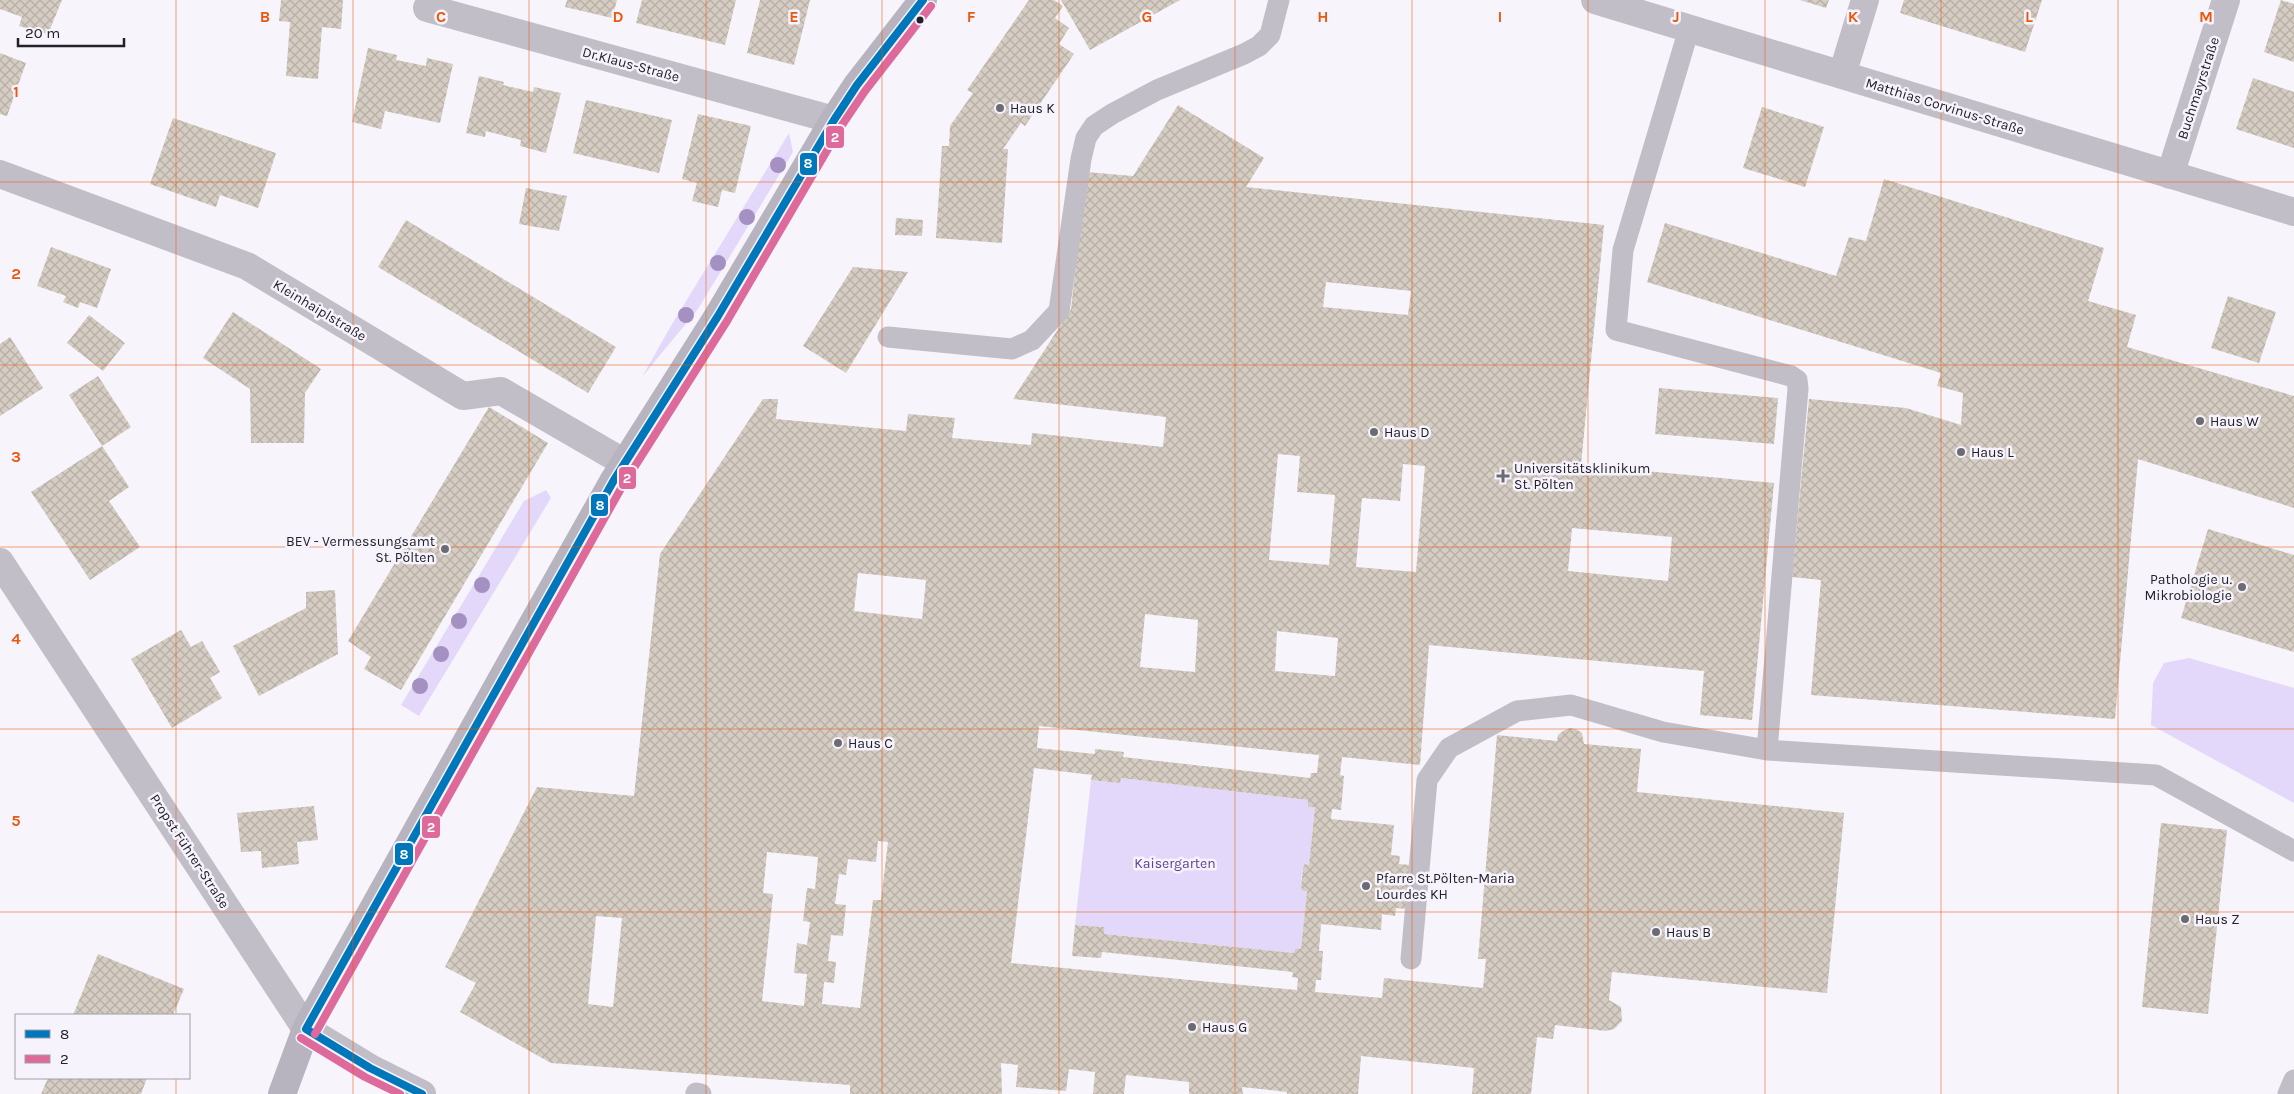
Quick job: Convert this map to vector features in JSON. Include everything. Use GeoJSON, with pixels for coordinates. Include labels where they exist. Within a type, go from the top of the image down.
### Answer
{"type":"FeatureCollection","features":[{"type":"Feature","properties":{"kind":"main road"},"geometry":{"type":"LineString","coordinates":[[282,1094],[306,1029],[504,673],[626,463],[718,316],[834,120],[857,85],[922,0]]}},
{"type":"Feature","properties":{"kind":"street","name":"Matthias Corvinus-Straße"},"geometry":{"type":"LineString","coordinates":[[1595,0],[2294,212]]}},
{"type":"Feature","properties":{"kind":"street"},"geometry":{"type":"LineString","coordinates":[[1842,75],[1865,0]]}},
{"type":"Feature","properties":{"kind":"street","name":"Buchmayrstraße"},"geometry":{"type":"LineString","coordinates":[[2170,175],[2226,0]]}},
{"type":"Feature","properties":{"kind":"street","name":"Dr.Klaus-Straße"},"geometry":{"type":"LineString","coordinates":[[427,8],[834,120]]}},
{"type":"Feature","properties":{"kind":"street","name":"Kleinhaiplstraße"},"geometry":{"type":"LineString","coordinates":[[0,174],[247,266],[464,396],[501,390],[626,463]]}},
{"type":"Feature","properties":{"kind":"street","name":"Propst Führer-Straße"},"geometry":{"type":"LineString","coordinates":[[0,562],[306,1029],[370,1068],[422,1094]]}},
{"type":"Feature","properties":{"kind":"lane"},"geometry":{"type":"LineString","coordinates":[[888,337],[1012,348],[1032,340],[1060,311],[1081,159],[1086,138],[1094,126],[1157,90],[1259,46],[1270,34],[1279,0]]}},
{"type":"Feature","properties":{"kind":"lane"},"geometry":{"type":"LineString","coordinates":[[1689,29],[1623,250],[1616,330],[1791,376],[1796,380],[1798,389],[1767,750]]}},
{"type":"Feature","properties":{"kind":"lane"},"geometry":{"type":"LineString","coordinates":[[1411,959],[1427,780],[1449,748],[1517,711],[1571,705],[1663,732],[1767,750],[2156,775],[2294,852]]}},
{"type":"Feature","properties":{"kind":"lane"},"geometry":{"type":"LineString","coordinates":[[2288,1094],[2294,1080]]}},
{"type":"Feature","properties":{"kind":"green space"},"geometry":{"type":"Polygon","coordinates":[[[789,133],[793,152],[698,309],[642,377],[672,324],[789,133]]]}},
{"type":"Feature","properties":{"kind":"green space"},"geometry":{"type":"Polygon","coordinates":[[[546,490],[551,498],[419,716],[401,705],[524,501],[546,490]]]}},
{"type":"Feature","properties":{"kind":"green space"},"geometry":{"type":"Polygon","coordinates":[[[2189,658],[2294,688],[2294,803],[2151,725],[2153,683],[2164,663],[2189,658]]]}},
{"type":"Feature","properties":{"kind":"green space","name":"Kaisergarten"},"geometry":{"type":"Polygon","coordinates":[[[1121,778],[1308,800],[1308,807],[1315,807],[1309,865],[1305,864],[1301,877],[1303,891],[1307,891],[1301,949],[1295,949],[1294,953],[1104,934],[1103,927],[1075,925],[1091,780],[1120,783],[1121,778]]]}},
{"type":"Feature","properties":{"kind":"building"},"geometry":{"type":"Polygon","coordinates":[[[0,0],[62,0],[48,34],[19,26],[22,17],[0,9],[0,0]]]}},
{"type":"Feature","properties":{"kind":"building"},"geometry":{"type":"Polygon","coordinates":[[[281,0],[343,0],[341,29],[322,27],[318,79],[286,76],[290,22],[279,21],[281,0]]]}},
{"type":"Feature","properties":{"kind":"building"},"geometry":{"type":"Polygon","coordinates":[[[567,0],[617,0],[612,18],[565,7],[567,0]]]}},
{"type":"Feature","properties":{"kind":"building"},"geometry":{"type":"Polygon","coordinates":[[[642,0],[736,0],[725,45],[636,23],[642,0]]]}},
{"type":"Feature","properties":{"kind":"building"},"geometry":{"type":"Polygon","coordinates":[[[760,0],[810,0],[794,65],[747,53],[760,0]]]}},
{"type":"Feature","properties":{"kind":"building","name":"Haus K"},"geometry":{"type":"Polygon","coordinates":[[[1029,0],[1054,0],[1063,6],[1055,18],[1069,28],[1059,44],[1074,54],[1025,126],[1021,123],[1003,149],[1008,149],[1002,243],[936,238],[942,146],[949,146],[950,126],[973,93],[967,90],[1029,0]]]}},
{"type":"Feature","properties":{"kind":"building"},"geometry":{"type":"Polygon","coordinates":[[[1061,0],[1180,0],[1090,50],[1061,0]]]}},
{"type":"Feature","properties":{"kind":"building"},"geometry":{"type":"Polygon","coordinates":[[[1800,0],[1829,0],[1826,8],[1800,0]]]}},
{"type":"Feature","properties":{"kind":"building"},"geometry":{"type":"Polygon","coordinates":[[[1904,0],[2042,0],[2025,52],[1900,13],[1904,0]]]}},
{"type":"Feature","properties":{"kind":"building"},"geometry":{"type":"Polygon","coordinates":[[[2281,0],[2294,4],[2294,62],[2264,52],[2281,0]]]}},
{"type":"Feature","properties":{"kind":"building"},"geometry":{"type":"Polygon","coordinates":[[[368,48],[397,55],[396,60],[426,66],[427,58],[453,64],[440,123],[385,111],[381,129],[352,122],[368,48]]]}},
{"type":"Feature","properties":{"kind":"building"},"geometry":{"type":"Polygon","coordinates":[[[0,53],[26,63],[7,116],[0,114],[0,53]]]}},
{"type":"Feature","properties":{"kind":"building"},"geometry":{"type":"Polygon","coordinates":[[[479,76],[504,82],[503,85],[533,92],[534,87],[561,93],[546,153],[520,146],[521,140],[486,131],[485,137],[466,133],[479,76]]]}},
{"type":"Feature","properties":{"kind":"building"},"geometry":{"type":"Polygon","coordinates":[[[2253,78],[2294,92],[2294,148],[2236,129],[2253,78]]]}},
{"type":"Feature","properties":{"kind":"building"},"geometry":{"type":"Polygon","coordinates":[[[586,100],[672,120],[659,173],[573,153],[586,100]]]}},
{"type":"Feature","properties":{"kind":"building"},"geometry":{"type":"Polygon","coordinates":[[[1178,105],[1264,158],[1246,187],[1604,225],[1581,465],[1774,483],[1752,720],[1700,715],[1704,671],[1429,645],[1420,765],[1342,757],[1340,775],[1344,776],[1341,810],[1332,809],[1331,819],[1394,825],[1391,855],[1400,856],[1399,864],[1410,865],[1406,909],[1396,908],[1395,916],[1382,914],[1381,930],[1321,924],[1319,951],[1323,951],[1321,980],[1316,980],[1315,992],[1382,998],[1384,978],[1483,988],[1486,959],[1478,959],[1497,735],[1557,741],[1558,735],[1570,728],[1582,733],[1584,744],[1641,749],[1637,792],[1844,813],[1827,993],[1612,972],[1609,1000],[1621,1007],[1622,1021],[1614,1029],[1606,1031],[1555,1025],[1553,1039],[1537,1037],[1531,1094],[1472,1094],[1474,1068],[1361,1056],[1358,1094],[1287,1094],[1287,1092],[1242,1087],[1243,1094],[1189,1094],[1189,1082],[1126,1075],[1124,1094],[1093,1094],[1095,1072],[1069,1069],[1066,1091],[1016,1087],[1018,1065],[1001,1063],[1002,1094],[850,1094],[850,1085],[551,1063],[460,1012],[476,983],[445,967],[537,787],[634,796],[660,554],[763,399],[778,399],[776,419],[906,431],[908,414],[955,418],[952,438],[1031,445],[1032,433],[1163,447],[1166,417],[1013,399],[1071,309],[1086,172],[1133,176],[1178,105]],[[1326,282],[1323,307],[1408,315],[1411,291],[1326,282]],[[1278,454],[1269,560],[1329,565],[1335,495],[1297,492],[1300,456],[1278,454]],[[1403,464],[1400,501],[1362,498],[1356,567],[1416,572],[1425,466],[1403,464]],[[1572,528],[1568,571],[1668,581],[1672,537],[1572,528]],[[858,573],[854,611],[922,619],[926,580],[858,573]],[[1145,614],[1140,667],[1195,672],[1198,620],[1145,614]],[[1277,631],[1275,671],[1335,676],[1338,638],[1277,631]],[[1039,726],[1037,748],[1095,754],[1095,749],[1124,752],[1123,757],[1310,778],[1311,773],[1317,773],[1319,755],[1039,726]],[[1034,768],[1011,963],[1297,990],[1298,978],[1292,977],[1293,972],[1102,952],[1101,958],[1072,956],[1075,925],[1104,927],[1104,934],[1294,953],[1295,949],[1301,949],[1307,891],[1303,891],[1301,887],[1303,868],[1305,864],[1309,865],[1315,807],[1308,807],[1308,800],[1121,778],[1120,783],[1091,780],[1092,775],[1034,768]],[[878,841],[876,862],[848,859],[846,875],[839,874],[835,904],[846,905],[843,936],[831,935],[828,961],[836,962],[834,983],[824,982],[822,1004],[860,1008],[873,900],[881,900],[888,842],[878,841]],[[767,852],[763,893],[773,894],[762,1001],[804,1006],[807,974],[794,973],[797,943],[807,945],[810,922],[803,921],[807,888],[815,889],[818,857],[767,852]],[[596,916],[588,1004],[613,1007],[622,918],[596,916]]]}},
{"type":"Feature","properties":{"kind":"building"},"geometry":{"type":"Polygon","coordinates":[[[1762,107],[1824,127],[1805,187],[1743,168],[1762,107]]]}},
{"type":"Feature","properties":{"kind":"building"},"geometry":{"type":"Polygon","coordinates":[[[698,114],[751,126],[735,193],[722,190],[718,207],[692,201],[697,183],[682,179],[698,114]]]}},
{"type":"Feature","properties":{"kind":"building"},"geometry":{"type":"Polygon","coordinates":[[[173,118],[276,153],[258,208],[220,195],[216,207],[150,184],[173,118]]]}},
{"type":"Feature","properties":{"kind":"building","name":"Haus L"},"geometry":{"type":"Polygon","coordinates":[[[1884,179],[2104,248],[2088,301],[2136,315],[2127,347],[2294,396],[2294,508],[2138,459],[2115,719],[1811,695],[1821,580],[1792,577],[1809,399],[1906,408],[1961,425],[1963,393],[1937,386],[1941,373],[1647,282],[1665,223],[1836,276],[1849,237],[1866,241],[1884,179]]]}},
{"type":"Feature","properties":{"kind":"building"},"geometry":{"type":"Polygon","coordinates":[[[526,188],[567,196],[559,231],[519,224],[526,188]]]}},
{"type":"Feature","properties":{"kind":"building"},"geometry":{"type":"Polygon","coordinates":[[[896,218],[923,220],[922,236],[895,235],[896,218]]]}},
{"type":"Feature","properties":{"kind":"building"},"geometry":{"type":"Polygon","coordinates":[[[406,220],[616,347],[588,393],[378,267],[406,220]]]}},
{"type":"Feature","properties":{"kind":"building"},"geometry":{"type":"Polygon","coordinates":[[[51,247],[111,269],[97,308],[80,302],[78,308],[63,302],[66,296],[37,286],[51,247]]]}},
{"type":"Feature","properties":{"kind":"building"},"geometry":{"type":"Polygon","coordinates":[[[853,267],[908,272],[846,373],[803,346],[853,267]]]}},
{"type":"Feature","properties":{"kind":"building"},"geometry":{"type":"Polygon","coordinates":[[[2228,296],[2276,312],[2259,363],[2211,348],[2228,296]]]}},
{"type":"Feature","properties":{"kind":"building"},"geometry":{"type":"Polygon","coordinates":[[[233,312],[321,369],[305,393],[304,443],[251,443],[250,389],[203,358],[233,312]]]}},
{"type":"Feature","properties":{"kind":"building"},"geometry":{"type":"Polygon","coordinates":[[[89,315],[125,343],[103,371],[67,343],[89,315]]]}},
{"type":"Feature","properties":{"kind":"building"},"geometry":{"type":"Polygon","coordinates":[[[10,337],[43,388],[0,416],[0,344],[10,337]]]}},
{"type":"Feature","properties":{"kind":"building"},"geometry":{"type":"Polygon","coordinates":[[[98,376],[131,427],[102,446],[69,395],[98,376]]]}},
{"type":"Feature","properties":{"kind":"building"},"geometry":{"type":"Polygon","coordinates":[[[1659,388],[1778,398],[1774,444],[1655,434],[1659,388]]]}},
{"type":"Feature","properties":{"kind":"building","name":"BEV - Vermessungsamt St. Pölten"},"geometry":{"type":"Polygon","coordinates":[[[489,407],[548,443],[401,690],[364,669],[371,657],[348,641],[489,407]]]}},
{"type":"Feature","properties":{"kind":"building"},"geometry":{"type":"Polygon","coordinates":[[[102,446],[129,487],[109,501],[140,547],[90,580],[31,492],[102,446]]]}},
{"type":"Feature","properties":{"kind":"building","name":"Pathologie u. Mikrobiologie"},"geometry":{"type":"Polygon","coordinates":[[[2208,529],[2294,555],[2294,652],[2181,618],[2208,529]]]}},
{"type":"Feature","properties":{"kind":"building"},"geometry":{"type":"Polygon","coordinates":[[[335,590],[338,654],[259,696],[233,646],[306,608],[306,592],[335,590]]]}},
{"type":"Feature","properties":{"kind":"building"},"geometry":{"type":"Polygon","coordinates":[[[181,630],[191,647],[202,641],[220,672],[210,678],[222,698],[172,728],[131,659],[181,630]]]}},
{"type":"Feature","properties":{"kind":"building"},"geometry":{"type":"Polygon","coordinates":[[[314,806],[318,840],[297,842],[299,864],[262,868],[261,851],[241,852],[237,813],[314,806]]]}},
{"type":"Feature","properties":{"kind":"building","name":"Haus Z"},"geometry":{"type":"Polygon","coordinates":[[[2161,823],[2227,830],[2208,1014],[2142,1007],[2161,823]]]}},
{"type":"Feature","properties":{"kind":"building"},"geometry":{"type":"Polygon","coordinates":[[[98,954],[184,989],[173,1014],[73,1014],[98,954]]]}},
{"type":"Feature","properties":{"kind":"building"},"geometry":{"type":"Polygon","coordinates":[[[48,1079],[147,1079],[141,1094],[41,1094],[48,1079]]]}},
{"type":"Feature","properties":{"kind":"transit line","name":"8"},"geometry":{"type":"LineString","coordinates":[[306,1029],[614,480],[718,316],[834,120],[857,85],[923,0]]}},
{"type":"Feature","properties":{"kind":"transit line","name":"2"},"geometry":{"type":"LineString","coordinates":[[315,1034],[623,485],[727,321],[842,125],[865,91],[931,6]]}},
{"type":"Feature","properties":{"kind":"transit line","name":"8"},"geometry":{"type":"LineString","coordinates":[[306,1029],[370,1068],[422,1094]]}},
{"type":"Feature","properties":{"kind":"transit line","name":"2"},"geometry":{"type":"LineString","coordinates":[[301,1038],[365,1077],[400,1094]]}},
{"type":"Feature","properties":{"kind":"place","name":"Haus K"},"geometry":{"type":"Point","coordinates":[1000,108]}},
{"type":"Feature","properties":{"kind":"place","name":"Haus W"},"geometry":{"type":"Point","coordinates":[2200,421]}},
{"type":"Feature","properties":{"kind":"place","name":"Haus D"},"geometry":{"type":"Point","coordinates":[1374,432]}},
{"type":"Feature","properties":{"kind":"place","name":"Haus L"},"geometry":{"type":"Point","coordinates":[1961,452]}},
{"type":"Feature","properties":{"kind":"place","name":"Universitätsklinikum St. Pölten"},"geometry":{"type":"Point","coordinates":[1503,476]}},
{"type":"Feature","properties":{"kind":"place","name":"BEV - Vermessungsamt St. Pölten"},"geometry":{"type":"Point","coordinates":[445,549]}},
{"type":"Feature","properties":{"kind":"place","name":"Pathologie u. Mikrobiologie"},"geometry":{"type":"Point","coordinates":[2242,587]}},
{"type":"Feature","properties":{"kind":"place","name":"Haus C"},"geometry":{"type":"Point","coordinates":[838,743]}},
{"type":"Feature","properties":{"kind":"place","name":"Pfarre St.Pölten-Maria Lourdes KH"},"geometry":{"type":"Point","coordinates":[1366,886]}},
{"type":"Feature","properties":{"kind":"place","name":"Haus Z"},"geometry":{"type":"Point","coordinates":[2185,919]}},
{"type":"Feature","properties":{"kind":"place","name":"Haus B"},"geometry":{"type":"Point","coordinates":[1656,932]}},
{"type":"Feature","properties":{"kind":"place","name":"Haus G"},"geometry":{"type":"Point","coordinates":[1192,1027]}}]}
